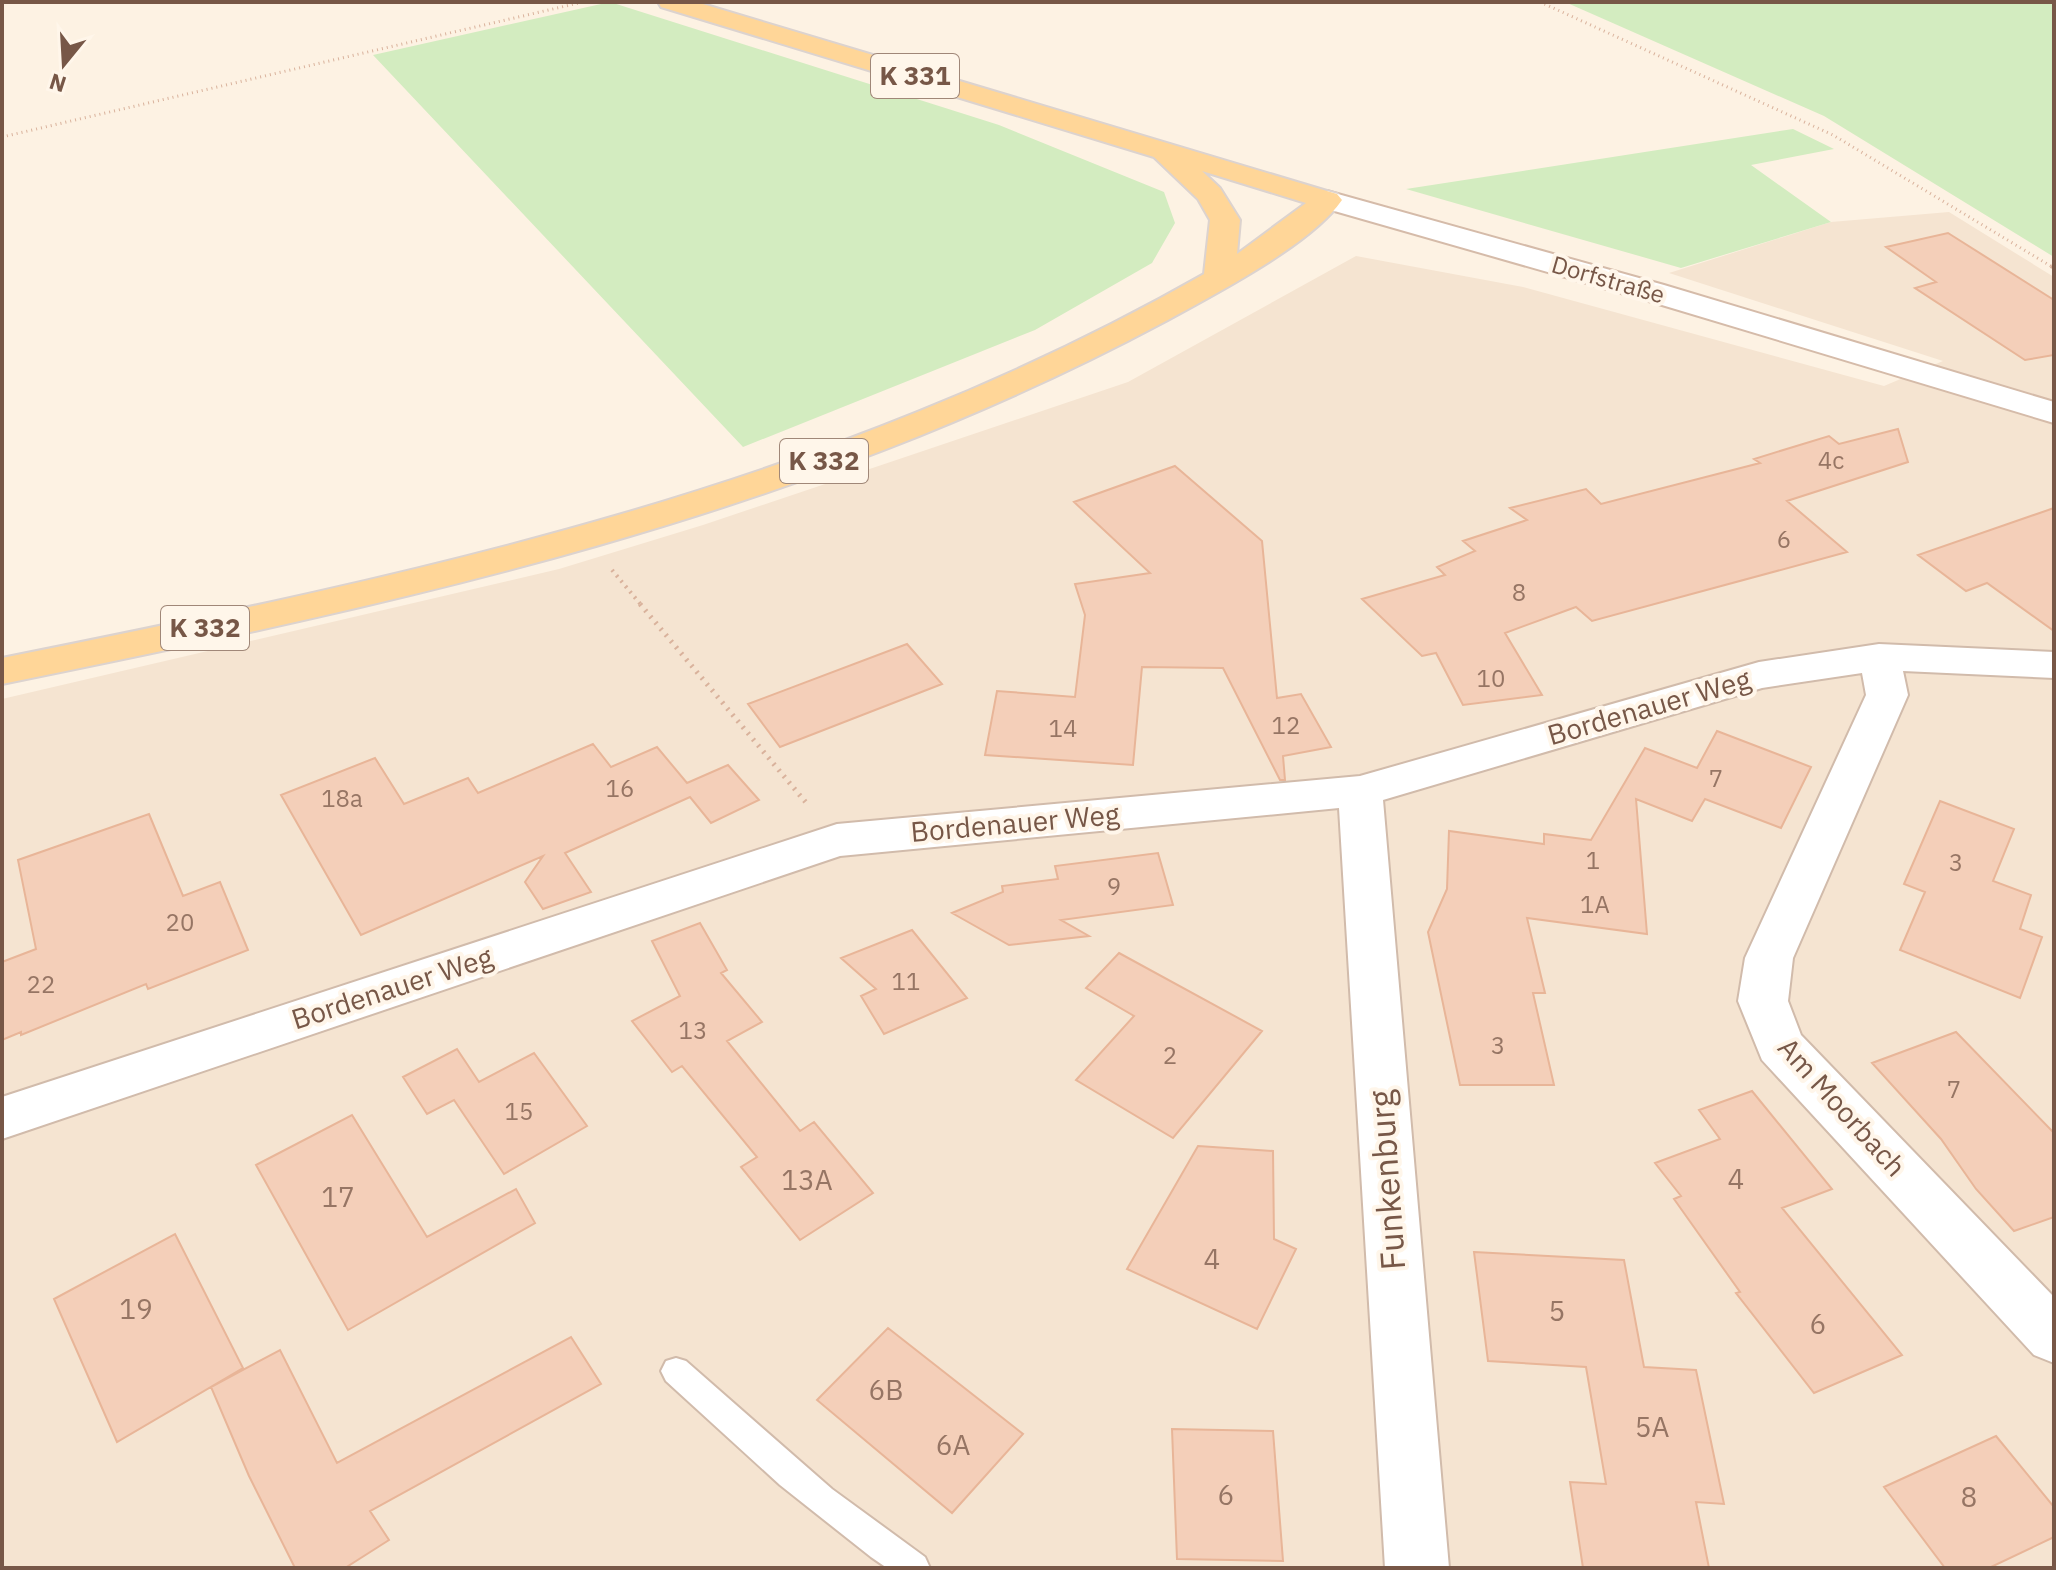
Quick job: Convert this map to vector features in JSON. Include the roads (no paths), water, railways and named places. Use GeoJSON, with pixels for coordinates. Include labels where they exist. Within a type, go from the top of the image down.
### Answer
{"type":"FeatureCollection","features":[{"type":"Feature","properties":{"kind":"main road","name":"K 331"},"geometry":{"type":"LineString","coordinates":[[670,2],[1160,151]]}},
{"type":"Feature","properties":{"kind":"main road","name":"Dorfstraße"},"geometry":{"type":"LineString","coordinates":[[1160,151],[1327,200]]}},
{"type":"Feature","properties":{"kind":"main road"},"geometry":{"type":"LineString","coordinates":[[1160,151],[1210,194],[1225,220],[1219,279]]}},
{"type":"Feature","properties":{"kind":"main road","name":"K 332"},"geometry":{"type":"LineString","coordinates":[[2,671],[407,584],[587,540],[760,484],[922,425],[1070,358],[1219,279],[1283,239],[1327,200]]}},
{"type":"Feature","properties":{"kind":"street","name":"Dorfstraße"},"geometry":{"type":"LineString","coordinates":[[1327,200],[1653,292],[2054,413]]}},
{"type":"Feature","properties":{"kind":"street","name":"Bordenauer Weg"},"geometry":{"type":"LineString","coordinates":[[2,1118],[837,840],[1360,791],[1759,675],[1879,657],[2054,665]]}},
{"type":"Feature","properties":{"kind":"street","name":"Am Moorbach"},"geometry":{"type":"LineString","coordinates":[[1879,657],[1887,695],[1769,958],[1763,1001],[1780,1046],[2054,1337]]}},
{"type":"Feature","properties":{"kind":"street","name":"Funkenburg"},"geometry":{"type":"LineString","coordinates":[[1360,791],[1417,1568]]}},
{"type":"Feature","properties":{"kind":"lane"},"geometry":{"type":"LineString","coordinates":[[676,1371],[772,1458],[890,1553],[914,1568]]}}]}
